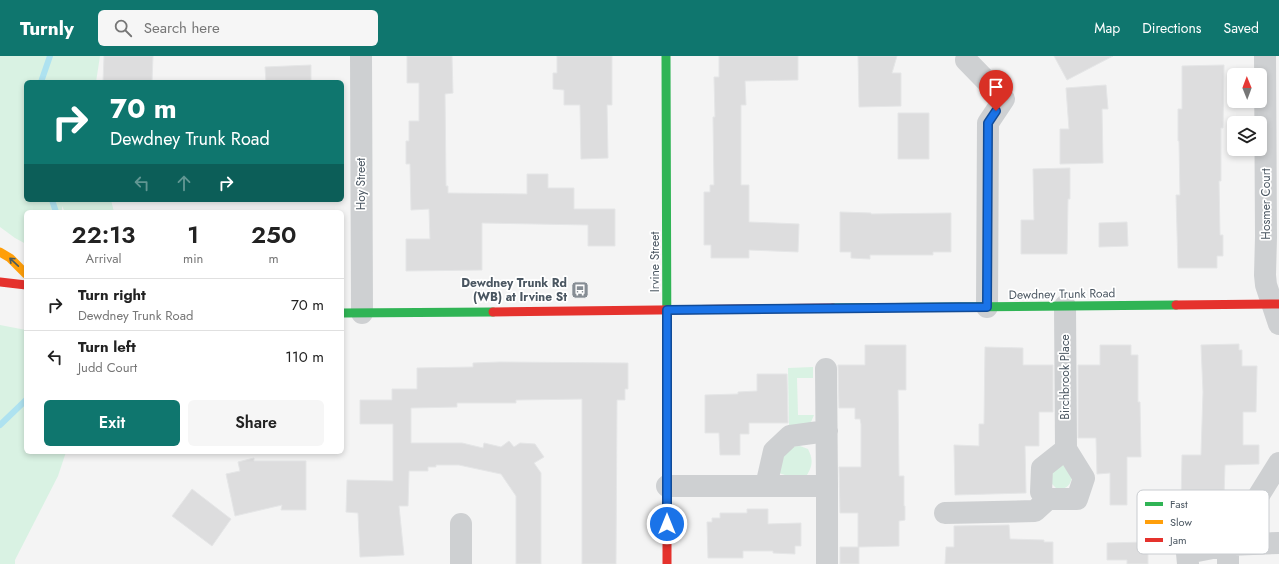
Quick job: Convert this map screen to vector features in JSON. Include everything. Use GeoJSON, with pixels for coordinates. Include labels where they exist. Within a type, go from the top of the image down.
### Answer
{"type":"FeatureCollection","features":[{"type":"Feature","properties":{"kind":"main road","name":"Irvine Street"},"geometry":{"type":"LineString","coordinates":[[666,56],[667,564]]}},
{"type":"Feature","properties":{"kind":"main road"},"geometry":{"type":"LineString","coordinates":[[0,252],[10,258],[24,272]]}},
{"type":"Feature","properties":{"kind":"main road"},"geometry":{"type":"LineString","coordinates":[[0,282],[24,285]]}},
{"type":"Feature","properties":{"kind":"main road","name":"Dewdney Trunk Road"},"geometry":{"type":"LineString","coordinates":[[352,313],[1065,306],[1277,310]]}},
{"type":"Feature","properties":{"kind":"street","name":"Hoy Street"},"geometry":{"type":"LineString","coordinates":[[352,313],[361,56]]}},
{"type":"Feature","properties":{"kind":"street","name":"Hosmer Court"},"geometry":{"type":"LineString","coordinates":[[1265,56],[1265,274],[1266,284],[1277,310]]}},
{"type":"Feature","properties":{"kind":"street"},"geometry":{"type":"LineString","coordinates":[[966,60],[1004,99],[988,123],[987,307]]}},
{"type":"Feature","properties":{"kind":"street","name":"Birchbrook Place"},"geometry":{"type":"LineString","coordinates":[[1065,306],[1066,449]]}},
{"type":"Feature","properties":{"kind":"street"},"geometry":{"type":"LineString","coordinates":[[826,369],[827,564]]}},
{"type":"Feature","properties":{"kind":"street"},"geometry":{"type":"LineString","coordinates":[[766,486],[774,451],[790,436],[827,431]]}},
{"type":"Feature","properties":{"kind":"street"},"geometry":{"type":"LineString","coordinates":[[945,513],[1035,511],[1048,499],[1077,499],[1084,478],[1066,449],[1042,468],[1041,492],[1048,499]]}},
{"type":"Feature","properties":{"kind":"street"},"geometry":{"type":"LineString","coordinates":[[1264,490],[1279,463]]}},
{"type":"Feature","properties":{"kind":"street"},"geometry":{"type":"LineString","coordinates":[[667,486],[827,486]]}},
{"type":"Feature","properties":{"kind":"street"},"geometry":{"type":"LineString","coordinates":[[461,564],[462,524]]}},
{"type":"Feature","properties":{"kind":"street"},"geometry":{"type":"LineString","coordinates":[[1269,545],[1279,543]]}},
{"type":"Feature","properties":{"kind":"street"},"geometry":{"type":"LineString","coordinates":[[1187,554],[1188,564]]}},
{"type":"Feature","properties":{"kind":"street"},"geometry":{"type":"LineString","coordinates":[[1208,554],[1228,555]]}},
{"type":"Feature","properties":{"kind":"green space"},"geometry":{"type":"Polygon","coordinates":[[[0,56],[100,56],[96,80],[24,80],[24,202],[112,202],[114,210],[64,210],[62,206],[62,210],[24,210],[24,243],[0,227],[0,56]]]}},
{"type":"Feature","properties":{"kind":"green space"},"geometry":{"type":"Polygon","coordinates":[[[0,325],[24,330],[24,454],[65,454],[58,476],[15,560],[15,564],[0,564],[0,325]]]}},
{"type":"Feature","properties":{"kind":"green space"},"geometry":{"type":"Polygon","coordinates":[[[813,367],[813,378],[797,378],[798,415],[814,415],[811,422],[807,426],[789,426],[788,368],[813,367]]]}},
{"type":"Feature","properties":{"kind":"green space"},"geometry":{"type":"Polygon","coordinates":[[[800,446],[808,449],[811,456],[812,462],[807,475],[785,475],[779,473],[786,447],[800,446]]]}},
{"type":"Feature","properties":{"kind":"green space"},"geometry":{"type":"Polygon","coordinates":[[[1061,462],[1072,477],[1067,487],[1059,489],[1051,483],[1052,469],[1061,462]]]}},
{"type":"Feature","properties":{"kind":"building"},"geometry":{"type":"Polygon","coordinates":[[[104,56],[153,56],[152,80],[103,80],[104,56]]]}},
{"type":"Feature","properties":{"kind":"building"},"geometry":{"type":"Polygon","coordinates":[[[407,56],[452,56],[453,93],[445,94],[446,186],[448,186],[448,193],[527,194],[527,174],[548,174],[548,188],[574,188],[574,209],[615,209],[615,246],[588,246],[588,225],[482,223],[482,270],[406,271],[406,239],[430,239],[429,209],[411,210],[410,164],[406,164],[406,141],[409,141],[409,121],[419,121],[419,83],[407,83],[407,56]]]}},
{"type":"Feature","properties":{"kind":"building"},"geometry":{"type":"Polygon","coordinates":[[[557,56],[612,56],[612,105],[607,105],[608,158],[581,159],[580,105],[564,105],[564,90],[553,89],[553,73],[557,73],[557,56]]]}},
{"type":"Feature","properties":{"kind":"building"},"geometry":{"type":"Polygon","coordinates":[[[719,56],[798,56],[798,80],[745,81],[746,105],[741,105],[741,185],[749,185],[749,222],[799,224],[798,252],[749,250],[749,258],[711,258],[711,245],[704,245],[704,192],[710,192],[710,185],[714,185],[714,77],[719,77],[719,56]]]}},
{"type":"Feature","properties":{"kind":"building"},"geometry":{"type":"Polygon","coordinates":[[[858,56],[897,56],[892,73],[901,73],[901,106],[859,107],[858,56]]]}},
{"type":"Feature","properties":{"kind":"building"},"geometry":{"type":"Polygon","coordinates":[[[1054,56],[1113,56],[1067,80],[1054,56]]]}},
{"type":"Feature","properties":{"kind":"building"},"geometry":{"type":"Polygon","coordinates":[[[311,65],[311,80],[266,80],[265,67],[311,65]]]}},
{"type":"Feature","properties":{"kind":"building"},"geometry":{"type":"Polygon","coordinates":[[[1224,65],[1223,128],[1221,128],[1221,181],[1219,181],[1220,235],[1223,235],[1223,256],[1217,256],[1217,268],[1178,268],[1176,195],[1180,195],[1178,109],[1182,109],[1182,66],[1224,65]]]}},
{"type":"Feature","properties":{"kind":"building"},"geometry":{"type":"Polygon","coordinates":[[[1106,85],[1108,109],[1102,109],[1103,163],[1060,164],[1060,129],[1069,129],[1066,88],[1106,85]]]}},
{"type":"Feature","properties":{"kind":"building"},"geometry":{"type":"Polygon","coordinates":[[[898,113],[929,113],[929,159],[898,159],[898,113]]]}},
{"type":"Feature","properties":{"kind":"building"},"geometry":{"type":"Polygon","coordinates":[[[1070,168],[1067,254],[1021,254],[1021,220],[1034,220],[1033,169],[1070,168]]]}},
{"type":"Feature","properties":{"kind":"building"},"geometry":{"type":"Polygon","coordinates":[[[840,212],[871,214],[951,213],[951,252],[933,252],[933,255],[870,255],[870,259],[851,258],[851,252],[840,252],[840,212]]]}},
{"type":"Feature","properties":{"kind":"building"},"geometry":{"type":"Polygon","coordinates":[[[1127,222],[1128,246],[1099,247],[1099,223],[1127,222]]]}},
{"type":"Feature","properties":{"kind":"building"},"geometry":{"type":"Polygon","coordinates":[[[1239,344],[1239,350],[1242,350],[1242,366],[1257,366],[1256,412],[1243,412],[1243,445],[1259,445],[1259,464],[1225,465],[1224,490],[1181,490],[1182,455],[1201,455],[1203,392],[1201,345],[1239,344]]]}},
{"type":"Feature","properties":{"kind":"building"},"geometry":{"type":"Polygon","coordinates":[[[865,345],[906,345],[906,390],[898,390],[899,476],[904,476],[905,520],[899,521],[899,546],[859,547],[859,564],[840,564],[840,547],[858,547],[858,513],[840,513],[839,467],[861,467],[861,424],[860,419],[855,419],[855,408],[839,408],[838,365],[865,365],[865,345]]]}},
{"type":"Feature","properties":{"kind":"building"},"geometry":{"type":"Polygon","coordinates":[[[1100,345],[1131,345],[1131,355],[1138,355],[1138,402],[1140,402],[1141,457],[1127,457],[1127,505],[1110,505],[1110,473],[1097,474],[1096,438],[1078,438],[1078,365],[1100,365],[1100,345]]]}},
{"type":"Feature","properties":{"kind":"building"},"geometry":{"type":"Polygon","coordinates":[[[985,347],[1023,348],[1023,365],[1053,365],[1053,412],[1039,412],[1039,446],[1025,446],[1026,493],[955,495],[954,445],[979,446],[979,424],[984,424],[985,347]]]}},
{"type":"Feature","properties":{"kind":"building"},"geometry":{"type":"Polygon","coordinates":[[[473,363],[628,363],[628,389],[625,389],[625,400],[617,400],[616,564],[582,564],[582,399],[516,400],[516,403],[457,403],[457,407],[411,408],[411,443],[462,443],[483,448],[484,443],[501,447],[509,441],[514,447],[520,443],[535,444],[544,457],[534,463],[541,473],[541,564],[516,564],[516,496],[501,474],[459,465],[436,465],[436,467],[428,467],[428,471],[409,471],[408,506],[399,506],[404,555],[360,557],[358,513],[346,512],[347,480],[393,481],[393,424],[360,424],[360,400],[392,400],[392,389],[417,389],[417,368],[473,367],[473,363]]]}},
{"type":"Feature","properties":{"kind":"building"},"geometry":{"type":"Polygon","coordinates":[[[757,374],[787,374],[788,423],[749,423],[749,434],[740,434],[740,455],[720,455],[719,433],[705,433],[705,395],[738,394],[738,392],[757,391],[757,374]]]}},
{"type":"Feature","properties":{"kind":"building"},"geometry":{"type":"Polygon","coordinates":[[[254,458],[254,461],[306,461],[306,510],[281,510],[282,505],[235,516],[226,474],[240,471],[238,462],[254,458]]]}},
{"type":"Feature","properties":{"kind":"building"},"geometry":{"type":"Polygon","coordinates":[[[192,489],[231,519],[212,546],[172,516],[192,489]]]}},
{"type":"Feature","properties":{"kind":"building"},"geometry":{"type":"Polygon","coordinates":[[[747,509],[768,509],[768,524],[801,523],[801,546],[795,546],[795,554],[773,553],[773,551],[743,551],[743,558],[708,558],[707,522],[712,522],[712,518],[720,518],[720,513],[747,513],[747,509]]]}},
{"type":"Feature","properties":{"kind":"building"},"geometry":{"type":"Polygon","coordinates":[[[1009,525],[1010,539],[1044,540],[1044,542],[1053,542],[1053,564],[945,564],[946,547],[954,547],[954,526],[1009,525]]]}},
{"type":"Feature","properties":{"kind":"building"},"geometry":{"type":"Polygon","coordinates":[[[1137,542],[1137,554],[1148,554],[1148,564],[1127,564],[1127,560],[1107,560],[1107,543],[1137,542]]]}},
{"type":"Feature","properties":{"kind":"waterway"},"geometry":{"type":"LineString","coordinates":[[42,80],[50,56]]}},
{"type":"Feature","properties":{"kind":"waterway"},"geometry":{"type":"LineString","coordinates":[[53,202],[55,210]]}},
{"type":"Feature","properties":{"kind":"waterway"},"geometry":{"type":"LineString","coordinates":[[0,425],[24,402]]}},
{"type":"Feature","properties":{"kind":"traffic: fast"},"geometry":{"type":"LineString","coordinates":[[666,56],[667,376]]}},
{"type":"Feature","properties":{"kind":"traffic: fast"},"geometry":{"type":"LineString","coordinates":[[833,308],[1176,305]]}},
{"type":"Feature","properties":{"kind":"traffic: fast"},"geometry":{"type":"LineString","coordinates":[[344,313],[493,312]]}},
{"type":"Feature","properties":{"kind":"traffic: slow"},"geometry":{"type":"LineString","coordinates":[[0,252],[10,258],[24,272]]}},
{"type":"Feature","properties":{"kind":"traffic: jam"},"geometry":{"type":"LineString","coordinates":[[0,282],[24,285]]}},
{"type":"Feature","properties":{"kind":"traffic: jam"},"geometry":{"type":"LineString","coordinates":[[1176,305],[1279,304]]}},
{"type":"Feature","properties":{"kind":"traffic: jam"},"geometry":{"type":"LineString","coordinates":[[493,312],[833,308]]}},
{"type":"Feature","properties":{"kind":"traffic: jam"},"geometry":{"type":"LineString","coordinates":[[667,376],[667,564]]}},
{"type":"Feature","properties":{"kind":"place","name":"Dewdney Trunk Rd (WB) at Irvine St"},"geometry":{"type":"Point","coordinates":[580,290]}},
{"type":"Feature","properties":{"kind":"route"},"geometry":{"type":"LineString","coordinates":[[667,524],[667,310],[987,307],[988,123],[996,111]]}}]}
